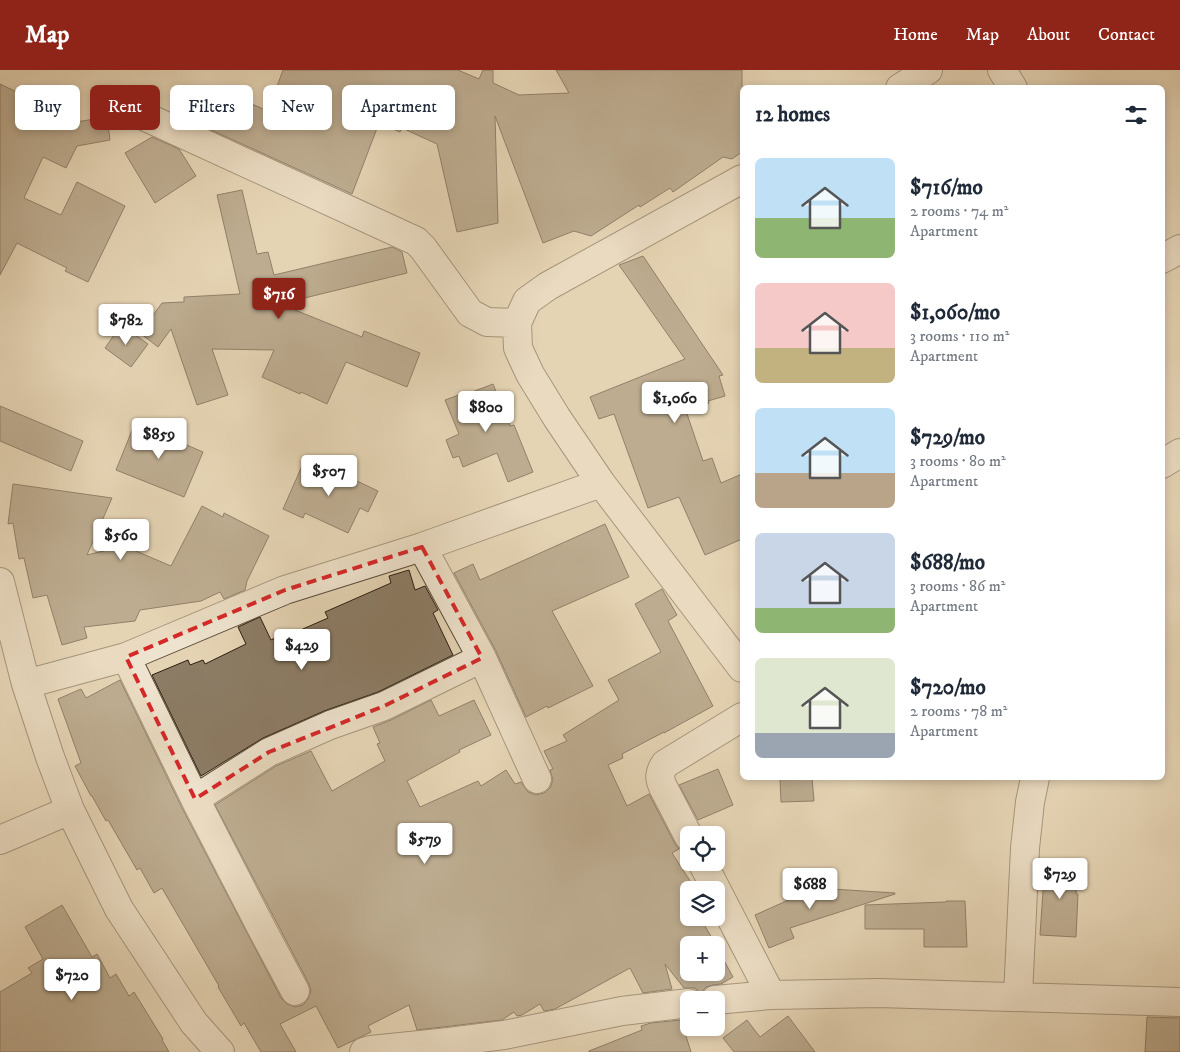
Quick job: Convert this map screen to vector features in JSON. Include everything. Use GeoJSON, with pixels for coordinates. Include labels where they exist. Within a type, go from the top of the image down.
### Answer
{"type":"FeatureCollection","features":[{"type":"Feature","properties":{"kind":"street"},"geometry":{"type":"LineString","coordinates":[[905,85],[928,70]]}},
{"type":"Feature","properties":{"kind":"street"},"geometry":{"type":"LineString","coordinates":[[1002,70],[1011,85]]}},
{"type":"Feature","properties":{"kind":"street"},"geometry":{"type":"LineString","coordinates":[[160,123],[416,241],[470,313],[487,322],[517,323]]}},
{"type":"Feature","properties":{"kind":"street"},"geometry":{"type":"LineString","coordinates":[[740,180],[548,286],[527,302],[517,323],[518,348],[530,374],[557,418],[601,483],[740,665]]}},
{"type":"Feature","properties":{"kind":"street"},"geometry":{"type":"LineString","coordinates":[[1165,257],[1180,249]]}},
{"type":"Feature","properties":{"kind":"street"},"geometry":{"type":"LineString","coordinates":[[1165,462],[1180,453]]}},
{"type":"Feature","properties":{"kind":"street"},"geometry":{"type":"LineString","coordinates":[[26,684],[126,658],[285,590],[422,547],[601,483]]}},
{"type":"Feature","properties":{"kind":"street"},"geometry":{"type":"LineString","coordinates":[[422,547],[482,658],[537,779]]}},
{"type":"Feature","properties":{"kind":"street"},"geometry":{"type":"LineString","coordinates":[[0,582],[26,684],[70,810],[120,909],[194,1023],[220,1052]]}},
{"type":"Feature","properties":{"kind":"street"},"geometry":{"type":"LineString","coordinates":[[126,658],[195,799],[295,991]]}},
{"type":"Feature","properties":{"kind":"street"},"geometry":{"type":"LineString","coordinates":[[195,799],[269,752],[330,725],[384,706],[482,658]]}},
{"type":"Feature","properties":{"kind":"street"},"geometry":{"type":"LineString","coordinates":[[683,826],[663,787],[660,771],[665,764],[740,718]]}},
{"type":"Feature","properties":{"kind":"street"},"geometry":{"type":"LineString","coordinates":[[1018,996],[1025,848],[1035,780]]}},
{"type":"Feature","properties":{"kind":"street"},"geometry":{"type":"LineString","coordinates":[[0,840],[70,810]]}},
{"type":"Feature","properties":{"kind":"street"},"geometry":{"type":"LineString","coordinates":[[707,871],[771,996]]}},
{"type":"Feature","properties":{"kind":"street"},"geometry":{"type":"LineString","coordinates":[[725,999],[879,993],[1180,1002]]}},
{"type":"Feature","properties":{"kind":"street"},"geometry":{"type":"LineString","coordinates":[[364,1052],[504,1034],[622,1011],[680,1004]]}},
{"type":"Feature","properties":{"kind":"highlighted area"},"geometry":{"type":"Polygon","coordinates":[[[422,547],[482,658],[384,706],[269,752],[195,799],[126,657],[285,590],[422,547]]]}},
{"type":"Feature","properties":{"kind":"building"},"geometry":{"type":"Polygon","coordinates":[[[283,70],[458,70],[479,79],[483,70],[493,70],[493,83],[519,95],[569,93],[556,70],[742,70],[742,85],[740,85],[740,153],[732,159],[723,157],[673,192],[670,188],[640,207],[639,205],[591,236],[574,231],[543,243],[495,116],[498,223],[457,232],[437,144],[406,130],[455,130],[455,85],[342,85],[342,130],[376,130],[352,194],[211,130],[253,130],[253,105],[263,109],[263,130],[332,130],[332,85],[278,85],[283,70]]]}},
{"type":"Feature","properties":{"kind":"building"},"geometry":{"type":"Polygon","coordinates":[[[0,84],[15,91],[15,130],[80,130],[80,121],[90,120],[90,130],[109,130],[110,140],[77,146],[66,168],[43,157],[24,198],[61,215],[77,182],[125,206],[88,282],[65,271],[67,268],[17,243],[0,275],[0,84]]]}},
{"type":"Feature","properties":{"kind":"building"},"geometry":{"type":"Polygon","coordinates":[[[152,137],[179,149],[196,176],[155,203],[125,153],[152,137]]]}},
{"type":"Feature","properties":{"kind":"building"},"geometry":{"type":"Polygon","coordinates":[[[242,190],[257,254],[268,252],[274,275],[392,247],[402,252],[407,273],[280,304],[362,337],[364,331],[420,353],[407,387],[346,362],[327,404],[262,377],[274,350],[212,349],[228,395],[197,405],[171,329],[158,347],[140,333],[162,303],[184,302],[184,297],[240,294],[217,195],[242,190]]]}},
{"type":"Feature","properties":{"kind":"building"},"geometry":{"type":"Polygon","coordinates":[[[643,256],[723,375],[719,376],[725,396],[686,411],[703,461],[712,458],[721,483],[740,475],[740,540],[705,555],[679,497],[648,508],[614,414],[599,419],[590,397],[685,359],[619,265],[643,256]]]}},
{"type":"Feature","properties":{"kind":"building"},"geometry":{"type":"Polygon","coordinates":[[[121,325],[148,344],[131,367],[105,348],[121,325]]]}},
{"type":"Feature","properties":{"kind":"building"},"geometry":{"type":"Polygon","coordinates":[[[493,384],[510,426],[514,425],[533,472],[508,482],[497,453],[463,467],[459,456],[453,458],[446,440],[459,434],[445,400],[493,384]]]}},
{"type":"Feature","properties":{"kind":"building"},"geometry":{"type":"Polygon","coordinates":[[[0,406],[83,441],[71,471],[0,441],[0,406]]]}},
{"type":"Feature","properties":{"kind":"building"},"geometry":{"type":"Polygon","coordinates":[[[135,423],[203,452],[184,497],[116,470],[135,423]]]}},
{"type":"Feature","properties":{"kind":"building"},"geometry":{"type":"Polygon","coordinates":[[[321,464],[378,491],[368,512],[360,508],[348,533],[305,513],[303,518],[283,509],[302,466],[317,472],[321,464]]]}},
{"type":"Feature","properties":{"kind":"building"},"geometry":{"type":"Polygon","coordinates":[[[13,484],[112,498],[87,555],[124,546],[171,566],[202,506],[223,517],[224,513],[269,536],[247,581],[245,590],[224,599],[220,592],[201,601],[140,610],[135,621],[84,627],[87,638],[62,645],[47,595],[33,598],[24,558],[19,559],[13,523],[8,524],[13,484]]]}},
{"type":"Feature","properties":{"kind":"building"},"geometry":{"type":"Polygon","coordinates":[[[605,524],[629,577],[552,611],[593,686],[526,717],[496,651],[454,573],[473,564],[480,580],[605,524]]]}},
{"type":"Feature","properties":{"kind":"building"},"geometry":{"type":"Polygon","coordinates":[[[409,570],[415,590],[425,586],[438,610],[433,613],[453,655],[378,692],[324,711],[263,738],[201,776],[152,675],[188,660],[190,665],[203,660],[205,664],[246,644],[238,627],[260,617],[271,640],[279,636],[280,639],[328,618],[325,612],[391,583],[389,576],[409,570]]]}},
{"type":"Feature","properties":{"kind":"building"},"geometry":{"type":"Polygon","coordinates":[[[662,589],[677,615],[668,621],[713,706],[622,754],[623,758],[608,765],[627,806],[649,794],[679,849],[672,853],[680,865],[680,871],[684,871],[690,881],[680,881],[680,926],[705,926],[711,936],[680,936],[680,981],[725,981],[725,962],[733,977],[721,984],[706,987],[703,991],[695,988],[684,988],[665,964],[672,989],[643,993],[630,968],[555,1009],[544,1011],[540,1004],[522,1015],[517,1016],[514,1012],[502,1020],[417,1030],[409,1005],[368,1026],[371,1032],[338,1048],[316,1006],[280,1024],[296,1052],[261,1052],[244,1023],[241,1026],[162,888],[154,893],[140,868],[137,870],[108,820],[106,821],[91,796],[75,766],[81,763],[58,699],[81,689],[86,698],[120,680],[181,806],[281,998],[287,1004],[295,1007],[303,1005],[308,999],[311,991],[309,984],[215,805],[276,766],[311,751],[332,791],[385,761],[377,744],[380,743],[373,727],[431,700],[439,716],[474,700],[491,735],[459,750],[460,752],[407,781],[420,807],[478,781],[481,786],[506,770],[515,784],[521,782],[528,792],[536,795],[544,793],[550,788],[553,780],[550,770],[553,769],[544,751],[567,741],[563,735],[619,700],[608,680],[661,652],[635,604],[662,589]]]}},
{"type":"Feature","properties":{"kind":"building"},"geometry":{"type":"Polygon","coordinates":[[[718,769],[733,805],[698,820],[679,785],[718,769]]]}},
{"type":"Feature","properties":{"kind":"building"},"geometry":{"type":"Polygon","coordinates":[[[780,780],[812,780],[814,801],[781,802],[780,780]]]}},
{"type":"Feature","properties":{"kind":"building"},"geometry":{"type":"Polygon","coordinates":[[[1045,862],[1078,865],[1076,937],[1040,935],[1045,862]]]}},
{"type":"Feature","properties":{"kind":"building"},"geometry":{"type":"Polygon","coordinates":[[[801,887],[895,894],[790,928],[794,938],[769,948],[755,915],[802,894],[801,887]]]}},
{"type":"Feature","properties":{"kind":"building"},"geometry":{"type":"Polygon","coordinates":[[[965,901],[967,947],[924,947],[924,929],[865,929],[865,905],[965,901]]]}},
{"type":"Feature","properties":{"kind":"building"},"geometry":{"type":"Polygon","coordinates":[[[62,905],[92,957],[97,954],[110,978],[116,974],[129,996],[134,992],[169,1052],[0,1052],[0,992],[32,973],[28,968],[43,959],[25,927],[62,905]]]}},
{"type":"Feature","properties":{"kind":"building"},"geometry":{"type":"Polygon","coordinates":[[[788,1016],[815,1052],[734,1052],[723,1038],[747,1020],[760,1037],[788,1016]]]}},
{"type":"Feature","properties":{"kind":"building"},"geometry":{"type":"Polygon","coordinates":[[[1147,1017],[1180,1018],[1180,1052],[1145,1052],[1147,1017]]]}},
{"type":"Feature","properties":{"kind":"building"},"geometry":{"type":"Polygon","coordinates":[[[680,1020],[680,1036],[686,1036],[691,1052],[589,1052],[642,1030],[641,1026],[680,1020]]]}}]}
